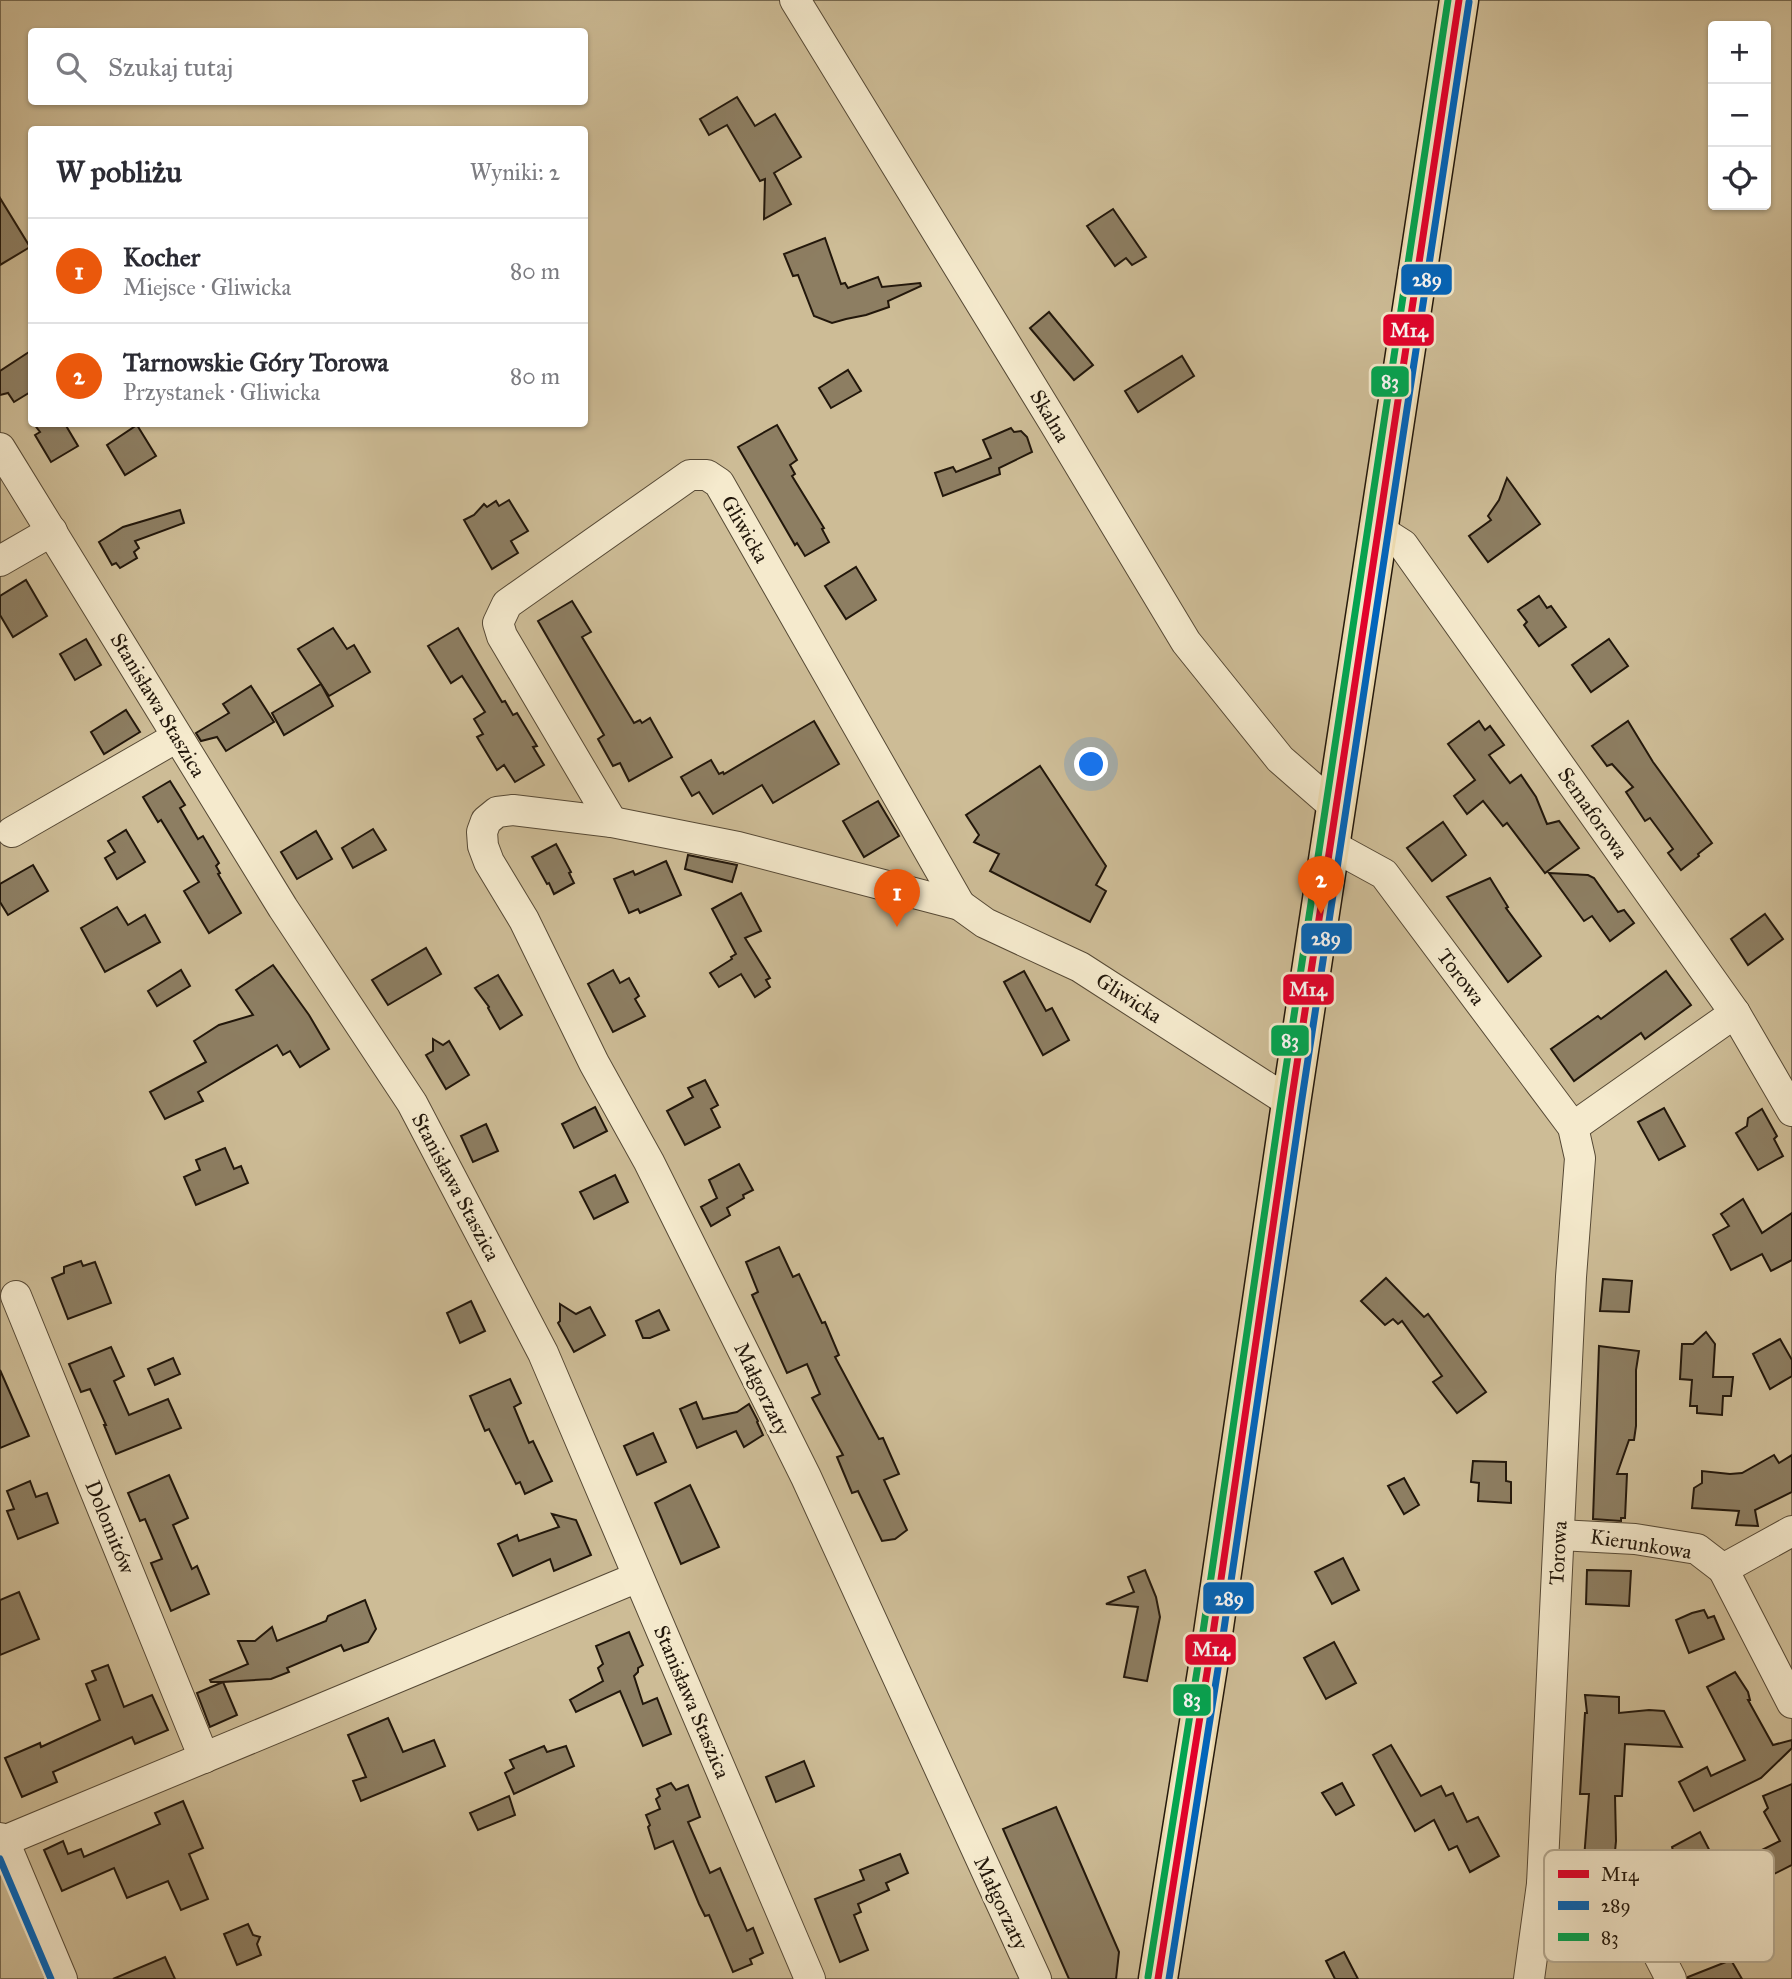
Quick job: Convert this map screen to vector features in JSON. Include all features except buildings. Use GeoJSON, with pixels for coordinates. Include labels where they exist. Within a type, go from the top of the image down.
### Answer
{"type":"FeatureCollection","features":[{"type":"Feature","properties":{"kind":"main road"},"geometry":{"type":"LineString","coordinates":[[1158,1979],[1210,1654],[1459,0]]}},
{"type":"Feature","properties":{"kind":"street","name":"Skalna"},"geometry":{"type":"LineString","coordinates":[[795,0],[1186,642],[1280,759],[1336,808]]}},
{"type":"Feature","properties":{"kind":"street","name":"Stanisława Staszica"},"geometry":{"type":"LineString","coordinates":[[0,448],[283,908],[412,1103],[542,1353],[810,1979]]}},
{"type":"Feature","properties":{"kind":"street","name":"Gliwicka"},"geometry":{"type":"LineString","coordinates":[[612,822],[502,635],[499,623],[507,604],[690,475],[707,475],[719,483],[960,905]]}},
{"type":"Feature","properties":{"kind":"street","name":"Semaforowa"},"geometry":{"type":"LineString","coordinates":[[1378,529],[1403,545],[1735,1013],[1792,1111]]}},
{"type":"Feature","properties":{"kind":"street"},"geometry":{"type":"LineString","coordinates":[[0,561],[52,531]]}},
{"type":"Feature","properties":{"kind":"street"},"geometry":{"type":"LineString","coordinates":[[12,832],[177,737]]}},
{"type":"Feature","properties":{"kind":"street","name":"Gliwicka"},"geometry":{"type":"LineString","coordinates":[[497,812],[513,810],[612,822],[738,847],[960,905],[985,923],[1080,967],[1291,1103]]}},
{"type":"Feature","properties":{"kind":"street","name":"Małgorzaty"},"geometry":{"type":"LineString","coordinates":[[497,812],[486,821],[482,832],[483,846],[489,862],[524,920],[594,1063],[649,1162],[806,1477],[1036,1979]]}},
{"type":"Feature","properties":{"kind":"street","name":"Torowa"},"geometry":{"type":"LineString","coordinates":[[1331,845],[1384,874],[1573,1127],[1580,1158],[1542,1884],[1529,1979]]}},
{"type":"Feature","properties":{"kind":"street"},"geometry":{"type":"LineString","coordinates":[[1573,1127],[1735,1013]]}},
{"type":"Feature","properties":{"kind":"street","name":"Dolomitów"},"geometry":{"type":"LineString","coordinates":[[16,1296],[204,1758]]}},
{"type":"Feature","properties":{"kind":"street"},"geometry":{"type":"LineString","coordinates":[[1792,1531],[1723,1569],[1792,1703]]}},
{"type":"Feature","properties":{"kind":"street","name":"Kierunkowa"},"geometry":{"type":"LineString","coordinates":[[1559,1535],[1635,1539],[1697,1549],[1723,1569]]}},
{"type":"Feature","properties":{"kind":"street"},"geometry":{"type":"LineString","coordinates":[[62,1979],[2,1840],[638,1577]]}},
{"type":"Feature","properties":{"kind":"street"},"geometry":{"type":"LineString","coordinates":[[1662,1962],[1671,1979]]}},
{"type":"Feature","properties":{"kind":"shaded area"},"geometry":{"type":"Polygon","coordinates":[[[0,0],[1792,0],[1792,1979],[0,1979],[0,0]]]}},
{"type":"Feature","properties":{"kind":"transit line","name":"83"},"geometry":{"type":"LineString","coordinates":[[1148,1977],[1200,1652],[1448,0]]}},
{"type":"Feature","properties":{"kind":"transit line","name":"M14"},"geometry":{"type":"LineString","coordinates":[[1158,1979],[1210,1654],[1459,0]]}},
{"type":"Feature","properties":{"kind":"transit line","name":"289"},"geometry":{"type":"LineString","coordinates":[[1169,1979],[1469,2]]}},
{"type":"Feature","properties":{"kind":"transit line","name":"289"},"geometry":{"type":"LineString","coordinates":[[0,1859],[51,1979]]}},
{"type":"Feature","properties":{"kind":"place","name":"Tarnowskie Góry Torowa"},"geometry":{"type":"Point","coordinates":[1321,914]}},
{"type":"Feature","properties":{"kind":"place","name":"Kocher"},"geometry":{"type":"Point","coordinates":[897,927]}}]}
